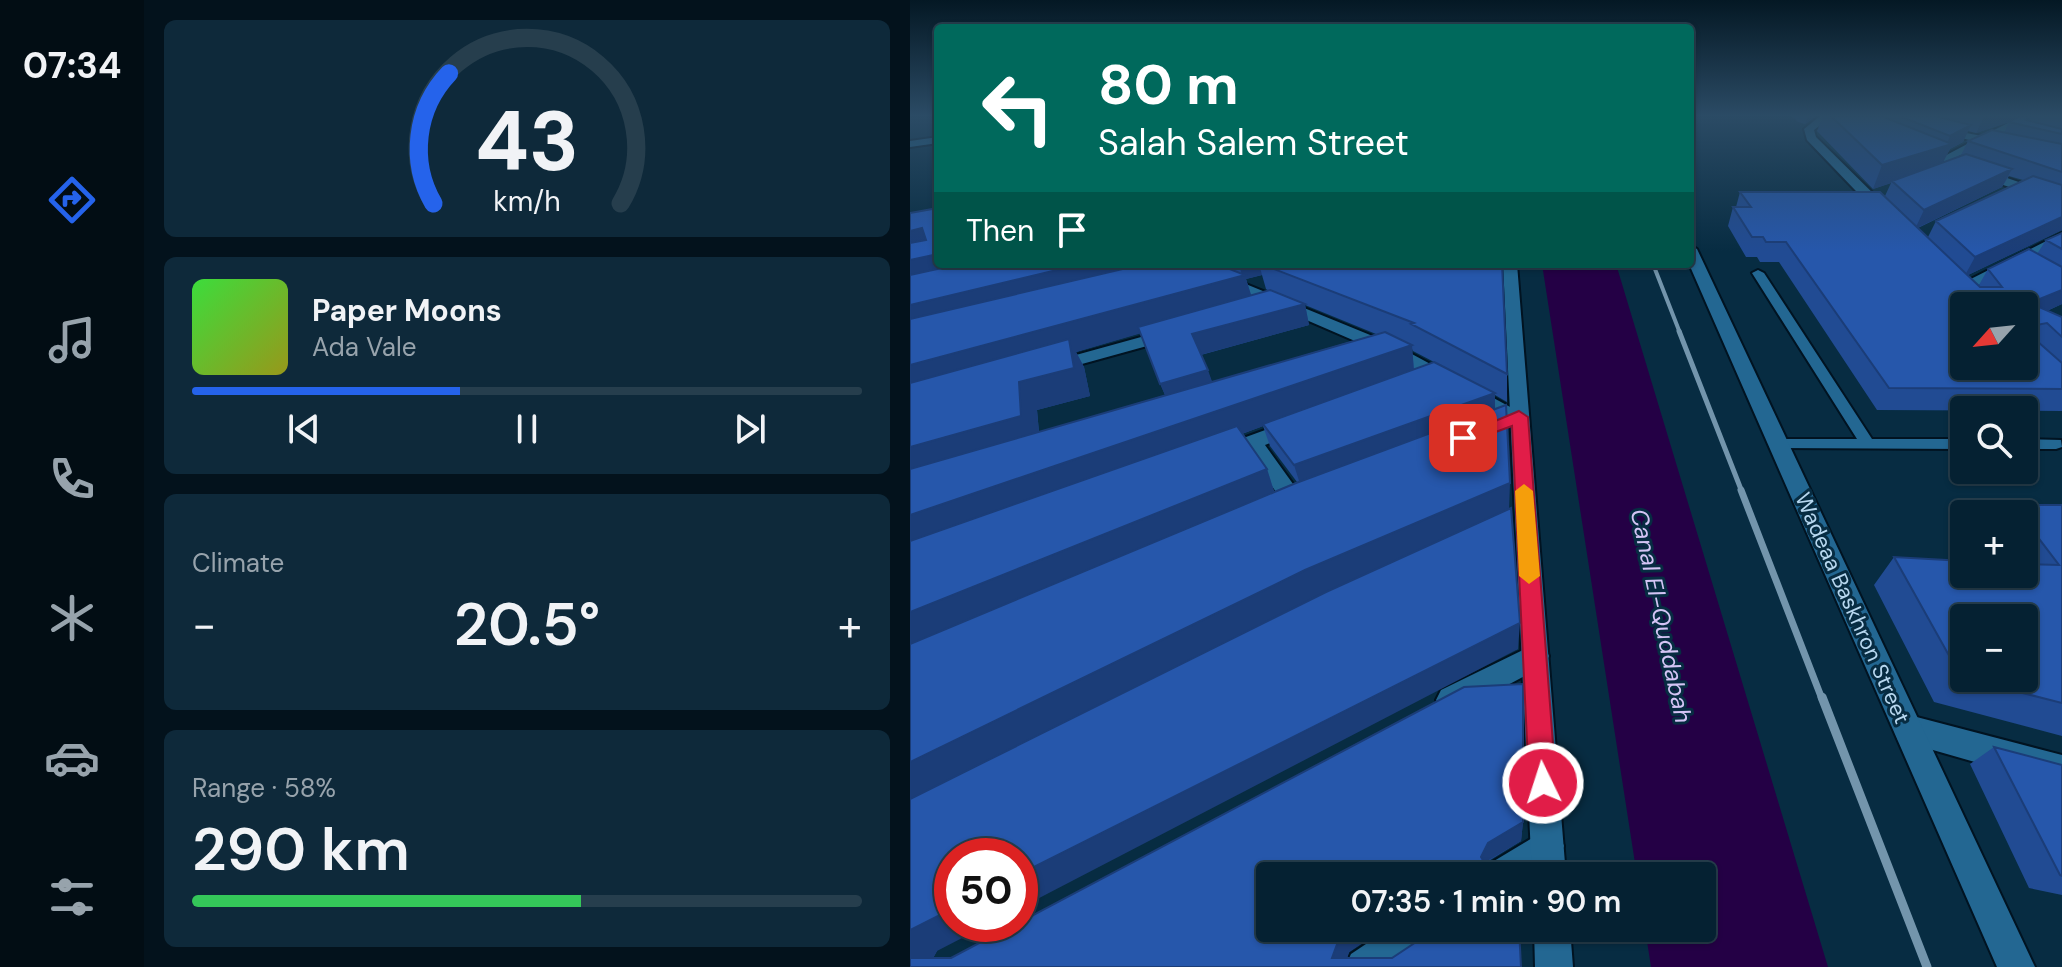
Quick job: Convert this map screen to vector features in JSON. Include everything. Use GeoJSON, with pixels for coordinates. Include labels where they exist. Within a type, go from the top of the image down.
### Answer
{"type":"FeatureCollection","features":[{"type":"Feature","properties":{"kind":"street"},"geometry":{"type":"LineString","coordinates":[[1834,161],[1891,218]]}},
{"type":"Feature","properties":{"kind":"street"},"geometry":{"type":"LineString","coordinates":[[1941,161],[2062,201]]}},
{"type":"Feature","properties":{"kind":"street"},"geometry":{"type":"LineString","coordinates":[[2022,161],[2062,171]]}},
{"type":"Feature","properties":{"kind":"street"},"geometry":{"type":"LineString","coordinates":[[2006,193],[2020,187]]}},
{"type":"Feature","properties":{"kind":"street"},"geometry":{"type":"LineString","coordinates":[[1869,197],[1884,192]]}},
{"type":"Feature","properties":{"kind":"street"},"geometry":{"type":"LineString","coordinates":[[1961,288],[2062,237]]}},
{"type":"Feature","properties":{"kind":"street","name":"Wadeaa Baskhron Street"},"geometry":{"type":"LineString","coordinates":[[1694,258],[2016,967]]}},
{"type":"Feature","properties":{"kind":"street"},"geometry":{"type":"LineString","coordinates":[[2016,260],[2039,273]]}},
{"type":"Feature","properties":{"kind":"street"},"geometry":{"type":"LineString","coordinates":[[1169,279],[1192,268]]}},
{"type":"Feature","properties":{"kind":"street"},"geometry":{"type":"LineString","coordinates":[[1196,268],[1391,350],[1519,417]]}},
{"type":"Feature","properties":{"kind":"street"},"geometry":{"type":"LineString","coordinates":[[1510,268],[1548,861]]}},
{"type":"Feature","properties":{"kind":"street"},"geometry":{"type":"LineString","coordinates":[[1242,288],[1270,280]]}},
{"type":"Feature","properties":{"kind":"street"},"geometry":{"type":"LineString","coordinates":[[1247,312],[1277,303]]}},
{"type":"Feature","properties":{"kind":"street"},"geometry":{"type":"LineString","coordinates":[[1032,373],[1186,329]]}},
{"type":"Feature","properties":{"kind":"street"},"geometry":{"type":"LineString","coordinates":[[1361,359],[1391,350]]}},
{"type":"Feature","properties":{"kind":"street"},"geometry":{"type":"LineString","coordinates":[[1405,386],[1435,375]]}},
{"type":"Feature","properties":{"kind":"street"},"geometry":{"type":"LineString","coordinates":[[1491,427],[1519,417]]}},
{"type":"Feature","properties":{"kind":"street"},"geometry":{"type":"LineString","coordinates":[[1208,459],[1316,419]]}},
{"type":"Feature","properties":{"kind":"street"},"geometry":{"type":"LineString","coordinates":[[1252,442],[1295,502]]}},
{"type":"Feature","properties":{"kind":"street"},"geometry":{"type":"LineString","coordinates":[[1266,515],[1323,492]]}},
{"type":"Feature","properties":{"kind":"street"},"geometry":{"type":"LineString","coordinates":[[1498,528],[1526,516]]}},
{"type":"Feature","properties":{"kind":"street"},"geometry":{"type":"LineString","coordinates":[[1423,715],[1535,656]]}},
{"type":"Feature","properties":{"kind":"street"},"geometry":{"type":"LineString","coordinates":[[1909,730],[2062,771]]}},
{"type":"Feature","properties":{"kind":"street"},"geometry":{"type":"LineString","coordinates":[[1364,967],[1402,942]]}},
{"type":"Feature","properties":{"kind":"street"},"geometry":{"type":"LineString","coordinates":[[1553,942],[1554,967]]}},
{"type":"Feature","properties":{"kind":"lane"},"geometry":{"type":"LineString","coordinates":[[1758,273],[1868,444]]}},
{"type":"Feature","properties":{"kind":"lane"},"geometry":{"type":"LineString","coordinates":[[1778,444],[1950,444]]}},
{"type":"Feature","properties":{"kind":"lane"},"geometry":{"type":"LineString","coordinates":[[2038,444],[2056,444]]}},
{"type":"Feature","properties":{"kind":"water","name":"Canal El-Quddabah"},"geometry":{"type":"Polygon","coordinates":[[[1543,268],[1617,268],[1828,967],[1651,967],[1647,942],[1716,942],[1716,862],[1635,862],[1543,268]]]}},
{"type":"Feature","properties":{"kind":"building"},"geometry":{"type":"Polygon","coordinates":[[[1946,161],[1988,161],[2012,169],[1924,210],[1892,181],[1946,161]]]}},
{"type":"Feature","properties":{"kind":"building"},"geometry":{"type":"Polygon","coordinates":[[[2029,161],[2062,161],[2062,172],[2029,161]]]}},
{"type":"Feature","properties":{"kind":"building"},"geometry":{"type":"Polygon","coordinates":[[[2033,176],[2062,185],[2062,217],[1975,257],[1936,221],[2033,176]]]}},
{"type":"Feature","properties":{"kind":"building"},"geometry":{"type":"Polygon","coordinates":[[[1740,192],[1880,192],[1980,287],[2002,287],[1988,269],[2029,249],[2062,267],[2062,290],[2038,300],[2038,292],[1950,292],[1950,380],[2038,380],[2038,342],[2062,363],[2062,389],[1889,388],[1786,242],[1766,242],[1763,237],[1752,237],[1733,207],[1751,207],[1740,192]]]}},
{"type":"Feature","properties":{"kind":"building"},"geometry":{"type":"Polygon","coordinates":[[[934,209],[934,255],[910,260],[910,243],[926,240],[922,228],[910,231],[910,213],[934,209]]]}},
{"type":"Feature","properties":{"kind":"building"},"geometry":{"type":"Polygon","coordinates":[[[2062,233],[2062,249],[2046,240],[2062,233]]]}},
{"type":"Feature","properties":{"kind":"building"},"geometry":{"type":"Polygon","coordinates":[[[942,268],[1065,268],[910,305],[910,275],[942,268]]]}},
{"type":"Feature","properties":{"kind":"building"},"geometry":{"type":"Polygon","coordinates":[[[1127,268],[1227,268],[1245,275],[910,365],[910,319],[1127,268]]]}},
{"type":"Feature","properties":{"kind":"building"},"geometry":{"type":"Polygon","coordinates":[[[1271,268],[1502,268],[1507,374],[1411,324],[1414,323],[1271,268]]]}},
{"type":"Feature","properties":{"kind":"building"},"geometry":{"type":"Polygon","coordinates":[[[1270,290],[1305,304],[1192,334],[1208,370],[1160,384],[1138,327],[1270,290]]]}},
{"type":"Feature","properties":{"kind":"building"},"geometry":{"type":"Polygon","coordinates":[[[2038,306],[2062,317],[2062,337],[2047,323],[2038,325],[2038,306]]]}},
{"type":"Feature","properties":{"kind":"building"},"geometry":{"type":"Polygon","coordinates":[[[1385,332],[1412,345],[910,515],[910,469],[1385,332]]]}},
{"type":"Feature","properties":{"kind":"building"},"geometry":{"type":"Polygon","coordinates":[[[1069,339],[1074,368],[1019,382],[1021,416],[910,447],[910,383],[1069,339]]]}},
{"type":"Feature","properties":{"kind":"building"},"geometry":{"type":"Polygon","coordinates":[[[1434,362],[1495,393],[1294,465],[1263,424],[1434,362]]]}},
{"type":"Feature","properties":{"kind":"building"},"geometry":{"type":"Polygon","coordinates":[[[1506,405],[1510,483],[1305,570],[910,762],[910,644],[1296,483],[1506,405]]]}},
{"type":"Feature","properties":{"kind":"building"},"geometry":{"type":"Polygon","coordinates":[[[1237,426],[1267,469],[910,612],[910,541],[1237,426]]]}},
{"type":"Feature","properties":{"kind":"building"},"geometry":{"type":"Polygon","coordinates":[[[2038,505],[2062,505],[2062,703],[2019,692],[2038,692],[2038,604],[1950,604],[1950,657],[1894,557],[1950,560],[1950,588],[2038,588],[2038,564],[2059,565],[2038,537],[2038,505]]]}},
{"type":"Feature","properties":{"kind":"building"},"geometry":{"type":"Polygon","coordinates":[[[1511,508],[1520,623],[1038,865],[1038,838],[934,838],[934,918],[910,930],[910,799],[1326,592],[1511,508]]]}},
{"type":"Feature","properties":{"kind":"building"},"geometry":{"type":"Polygon","coordinates":[[[1523,684],[1523,822],[1488,843],[1481,857],[1484,862],[1256,862],[1256,942],[1338,942],[1332,958],[1392,958],[1416,942],[1520,942],[1521,967],[910,967],[910,958],[951,958],[981,942],[1038,942],[1038,912],[1464,687],[1523,684]]]}},
{"type":"Feature","properties":{"kind":"building"},"geometry":{"type":"Polygon","coordinates":[[[1994,747],[2062,765],[2062,876],[2060,875],[1994,747]]]}},
{"type":"Feature","properties":{"kind":"railway"},"geometry":{"type":"LineString","coordinates":[[1655,268],[1680,333]]}},
{"type":"Feature","properties":{"kind":"railway"},"geometry":{"type":"LineString","coordinates":[[1679,331],[1742,492]]}},
{"type":"Feature","properties":{"kind":"railway"},"geometry":{"type":"LineString","coordinates":[[1741,490],[1822,699]]}},
{"type":"Feature","properties":{"kind":"railway"},"geometry":{"type":"LineString","coordinates":[[1822,697],[1927,967]]}},
{"type":"Feature","properties":{"kind":"slow traffic"},"geometry":{"type":"LineString","coordinates":[[1524,491],[1529,576]]}},
{"type":"Feature","properties":{"kind":"route"},"geometry":{"type":"LineString","coordinates":[[1463,438],[1519,417],[1543,783]]}}]}
